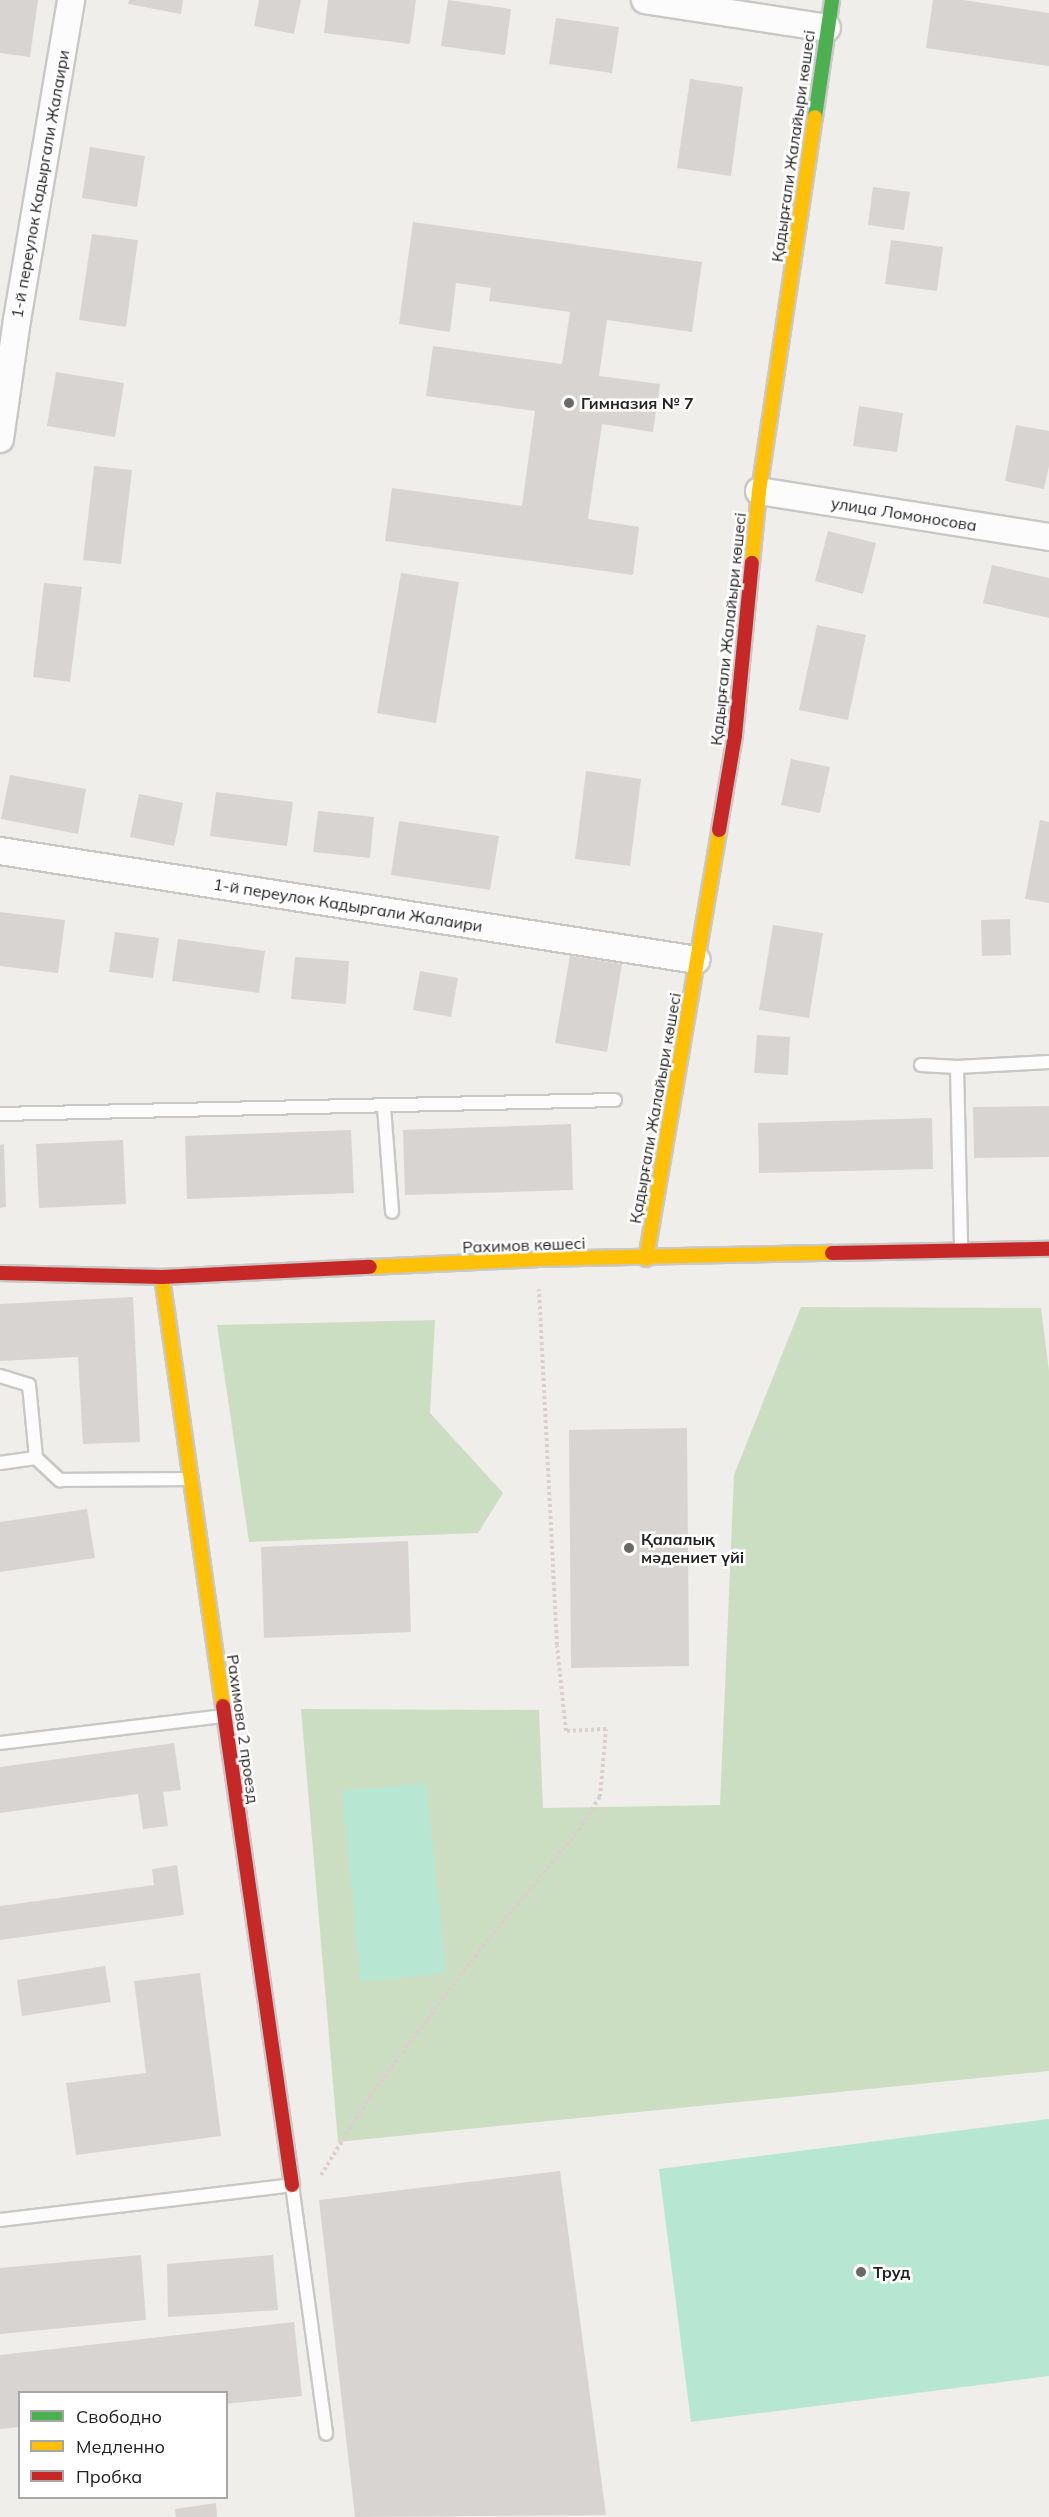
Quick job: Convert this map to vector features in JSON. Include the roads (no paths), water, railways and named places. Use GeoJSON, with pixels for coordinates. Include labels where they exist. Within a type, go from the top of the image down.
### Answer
{"type":"FeatureCollection","features":[{"type":"Feature","properties":{"kind":"street","name":"1-й переулок Кадыргали Жалаири"},"geometry":{"type":"LineString","coordinates":[[0,439],[8,319],[71,0]]}},
{"type":"Feature","properties":{"kind":"street"},"geometry":{"type":"LineString","coordinates":[[645,0],[827,28]]}},
{"type":"Feature","properties":{"kind":"street","name":"Қадырғали Жалайыри көшесі"},"geometry":{"type":"LineString","coordinates":[[646,1259],[735,735],[759,491],[832,0]]}},
{"type":"Feature","properties":{"kind":"street","name":"улица Ломоносова"},"geometry":{"type":"LineString","coordinates":[[759,491],[1049,537]]}},
{"type":"Feature","properties":{"kind":"street","name":"1-й переулок Кадыргали Жалаири"},"geometry":{"type":"LineString","coordinates":[[0,851],[697,960]]}},
{"type":"Feature","properties":{"kind":"street","name":"Рахимов көшесі"},"geometry":{"type":"LineString","coordinates":[[0,1273],[162,1277],[537,1259],[646,1259],[961,1249],[1049,1249]]}},
{"type":"Feature","properties":{"kind":"street","name":"Рахимова 2 проезд"},"geometry":{"type":"LineString","coordinates":[[162,1277],[292,2185]]}},
{"type":"Feature","properties":{"kind":"lane"},"geometry":{"type":"LineString","coordinates":[[921,1065],[957,1067],[1049,1062]]}},
{"type":"Feature","properties":{"kind":"lane"},"geometry":{"type":"LineString","coordinates":[[957,1067],[961,1249]]}},
{"type":"Feature","properties":{"kind":"lane"},"geometry":{"type":"LineString","coordinates":[[0,1114],[615,1100]]}},
{"type":"Feature","properties":{"kind":"lane"},"geometry":{"type":"LineString","coordinates":[[384,1107],[392,1212]]}},
{"type":"Feature","properties":{"kind":"lane"},"geometry":{"type":"LineString","coordinates":[[0,1376],[29,1384],[36,1458],[60,1480],[191,1479]]}},
{"type":"Feature","properties":{"kind":"lane"},"geometry":{"type":"LineString","coordinates":[[0,1462],[36,1458]]}},
{"type":"Feature","properties":{"kind":"lane"},"geometry":{"type":"LineString","coordinates":[[0,1743],[225,1716]]}},
{"type":"Feature","properties":{"kind":"lane"},"geometry":{"type":"LineString","coordinates":[[0,2220],[292,2185],[326,2434]]}},
{"type":"Feature","properties":{"kind":"place","name":"Гимназия № 7"},"geometry":{"type":"Point","coordinates":[569,403]}},
{"type":"Feature","properties":{"kind":"place","name":"Қалалық мәдениет үйі"},"geometry":{"type":"Point","coordinates":[629,1548]}},
{"type":"Feature","properties":{"kind":"place","name":"Труд"},"geometry":{"type":"Point","coordinates":[861,2272]}}]}
